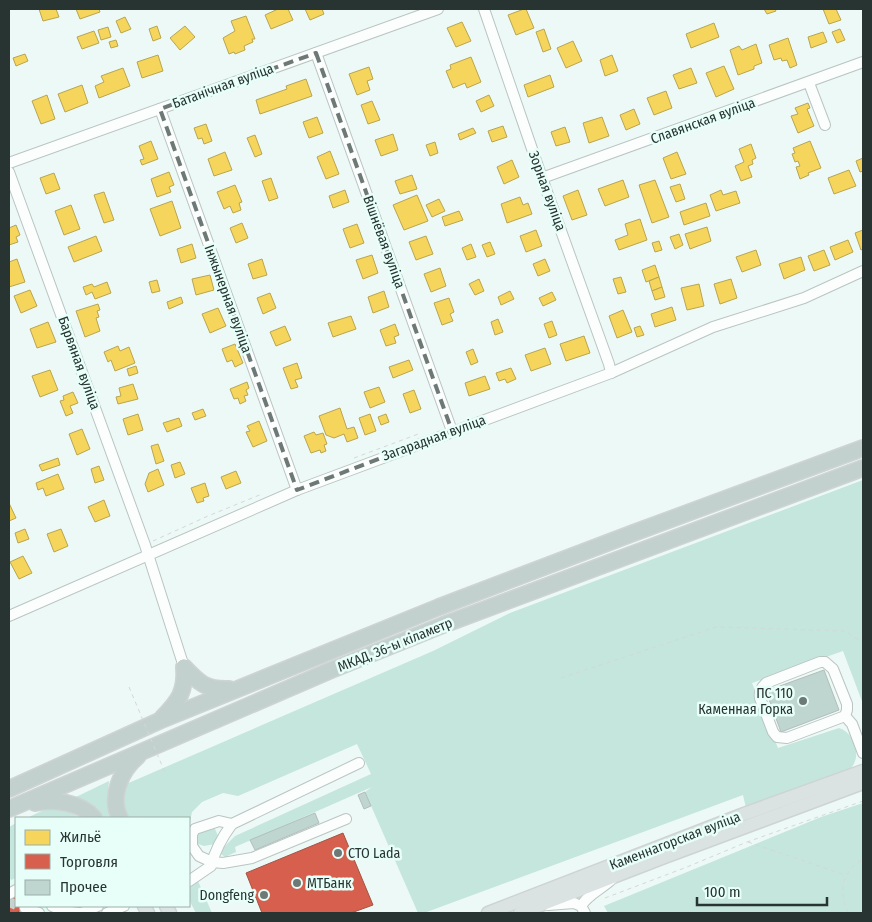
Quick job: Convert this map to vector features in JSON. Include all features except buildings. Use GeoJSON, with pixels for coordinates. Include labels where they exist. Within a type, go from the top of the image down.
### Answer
{"type":"FeatureCollection","features":[{"type":"Feature","properties":{"kind":"highway","name":"МКАД, 36-ы кіламетр"},"geometry":{"type":"LineString","coordinates":[[9,789],[235,689],[448,604],[863,448]]}},
{"type":"Feature","properties":{"kind":"highway","name":"МКАД, 36-ы кіламетр"},"geometry":{"type":"LineString","coordinates":[[12,808],[329,671],[443,625],[863,468]]}},
{"type":"Feature","properties":{"kind":"highway"},"geometry":{"type":"LineString","coordinates":[[184,667],[202,685],[212,689],[235,689]]}},
{"type":"Feature","properties":{"kind":"highway"},"geometry":{"type":"LineString","coordinates":[[159,721],[182,692],[185,682],[184,667]]}},
{"type":"Feature","properties":{"kind":"highway"},"geometry":{"type":"LineString","coordinates":[[119,817],[117,799],[118,785],[123,772],[130,763],[147,749]]}},
{"type":"Feature","properties":{"kind":"highway"},"geometry":{"type":"LineString","coordinates":[[12,808],[58,800],[71,804],[93,817]]}},
{"type":"Feature","properties":{"kind":"main road","name":"Каменнагорская вуліца"},"geometry":{"type":"LineString","coordinates":[[488,913],[744,814],[863,771]]}},
{"type":"Feature","properties":{"kind":"main road","name":"Каменнагорская вуліца"},"geometry":{"type":"LineString","coordinates":[[520,913],[863,783]]}},
{"type":"Feature","properties":{"kind":"street","name":"Батанічная вуліца"},"geometry":{"type":"LineString","coordinates":[[9,163],[438,9]]}},
{"type":"Feature","properties":{"kind":"street","name":"Зорная вуліца"},"geometry":{"type":"LineString","coordinates":[[484,9],[611,373]]}},
{"type":"Feature","properties":{"kind":"street","name":"Вішнёвая вуліца"},"geometry":{"type":"LineString","coordinates":[[316,53],[452,431]]}},
{"type":"Feature","properties":{"kind":"street","name":"Славянская вуліца"},"geometry":{"type":"LineString","coordinates":[[542,178],[863,62]]}},
{"type":"Feature","properties":{"kind":"street"},"geometry":{"type":"LineString","coordinates":[[809,82],[825,125]]}},
{"type":"Feature","properties":{"kind":"street","name":"Інжынерная вуліца"},"geometry":{"type":"LineString","coordinates":[[160,108],[296,490]]}},
{"type":"Feature","properties":{"kind":"street","name":"Барвяная вуліца"},"geometry":{"type":"LineString","coordinates":[[9,172],[148,555],[184,667]]}},
{"type":"Feature","properties":{"kind":"street","name":"Загарадная вуліца"},"geometry":{"type":"LineString","coordinates":[[9,616],[296,490],[611,373],[671,344],[713,327],[804,298],[863,271]]}},
{"type":"Feature","properties":{"kind":"street"},"geometry":{"type":"LineString","coordinates":[[820,662],[825,662],[833,669],[847,704],[845,716],[782,739],[773,732],[759,692],[761,687],[766,684],[820,662]]}},
{"type":"Feature","properties":{"kind":"street"},"geometry":{"type":"LineString","coordinates":[[845,716],[852,724],[863,753]]}},
{"type":"Feature","properties":{"kind":"street"},"geometry":{"type":"LineString","coordinates":[[190,880],[211,866],[224,834],[232,824],[359,763]]}},
{"type":"Feature","properties":{"kind":"street"},"geometry":{"type":"LineString","coordinates":[[232,824],[219,821],[196,829],[192,834],[192,846],[199,856],[212,862],[223,863],[252,858],[346,819]]}},
{"type":"Feature","properties":{"kind":"street"},"geometry":{"type":"LineString","coordinates":[[583,910],[584,901],[604,887],[614,876]]}},
{"type":"Feature","properties":{"kind":"street"},"geometry":{"type":"LineString","coordinates":[[536,907],[574,903],[583,910]]}},
{"type":"Feature","properties":{"kind":"street"},"geometry":{"type":"LineString","coordinates":[[43,913],[54,907],[63,911],[80,913],[95,907]]}},
{"type":"Feature","properties":{"kind":"street"},"geometry":{"type":"LineString","coordinates":[[107,913],[122,907]]}},
{"type":"Feature","properties":{"kind":"street"},"geometry":{"type":"LineString","coordinates":[[25,908],[39,913]]}},
{"type":"Feature","properties":{"kind":"path"},"geometry":{"type":"LineString","coordinates":[[560,678],[716,627],[846,631],[863,643]]}},
{"type":"Feature","properties":{"kind":"path"},"geometry":{"type":"LineString","coordinates":[[129,687],[166,775]]}},
{"type":"Feature","properties":{"kind":"path"},"geometry":{"type":"LineString","coordinates":[[599,900],[747,842],[863,802]]}},
{"type":"Feature","properties":{"kind":"path"},"geometry":{"type":"LineString","coordinates":[[747,842],[845,875]]}},
{"type":"Feature","properties":{"kind":"path"},"geometry":{"type":"LineString","coordinates":[[848,913],[842,888],[845,875],[853,865],[863,859]]}},
{"type":"Feature","properties":{"kind":"highlighted area"},"geometry":{"type":"Polygon","coordinates":[[[316,53],[452,431],[297,490],[160,109],[316,53]]]}},
{"type":"Feature","properties":{"kind":"shaded area"},"geometry":{"type":"Polygon","coordinates":[[[863,480],[863,704],[843,651],[752,683],[778,748],[839,728],[849,735],[855,746],[856,759],[849,770],[746,808],[743,795],[424,913],[418,913],[365,792],[372,787],[235,847],[236,852],[225,857],[221,854],[222,849],[235,836],[371,774],[357,744],[238,796],[223,793],[202,802],[192,812],[190,821],[190,817],[122,817],[124,785],[433,651],[510,613],[863,480]]]}},
{"type":"Feature","properties":{"kind":"shaded area"},"geometry":{"type":"Polygon","coordinates":[[[109,781],[107,804],[112,817],[102,817],[87,803],[76,797],[109,781]]]}},
{"type":"Feature","properties":{"kind":"shaded area"},"geometry":{"type":"Polygon","coordinates":[[[863,803],[863,913],[608,913],[604,906],[821,817],[863,803]]]}},
{"type":"Feature","properties":{"kind":"shaded area"},"geometry":{"type":"Polygon","coordinates":[[[48,808],[65,811],[79,817],[29,817],[48,808]]]}},
{"type":"Feature","properties":{"kind":"shaded area"},"geometry":{"type":"Polygon","coordinates":[[[15,824],[15,878],[11,880],[9,876],[9,827],[15,824]]]}},
{"type":"Feature","properties":{"kind":"shaded area"},"geometry":{"type":"Polygon","coordinates":[[[211,828],[215,829],[219,838],[215,844],[204,846],[198,844],[196,837],[198,833],[211,828]]]}},
{"type":"Feature","properties":{"kind":"shaded area"},"geometry":{"type":"Polygon","coordinates":[[[15,874],[15,907],[92,907],[95,913],[9,913],[9,877],[15,874]]]}},
{"type":"Feature","properties":{"kind":"shaded area"},"geometry":{"type":"Polygon","coordinates":[[[198,881],[212,913],[196,913],[190,902],[190,885],[198,881]]]}},
{"type":"Feature","properties":{"kind":"tunnel"},"geometry":{"type":"LineString","coordinates":[[9,902],[15,905]]}},
{"type":"Feature","properties":{"kind":"place","name":"ПС 110 Каменная Горка"},"geometry":{"type":"Point","coordinates":[803,701]}},
{"type":"Feature","properties":{"kind":"place","name":"СТО Lada"},"geometry":{"type":"Point","coordinates":[338,853]}},
{"type":"Feature","properties":{"kind":"place","name":"МТБанк"},"geometry":{"type":"Point","coordinates":[297,883]}},
{"type":"Feature","properties":{"kind":"place","name":"Dongfeng"},"geometry":{"type":"Point","coordinates":[264,895]}}]}
